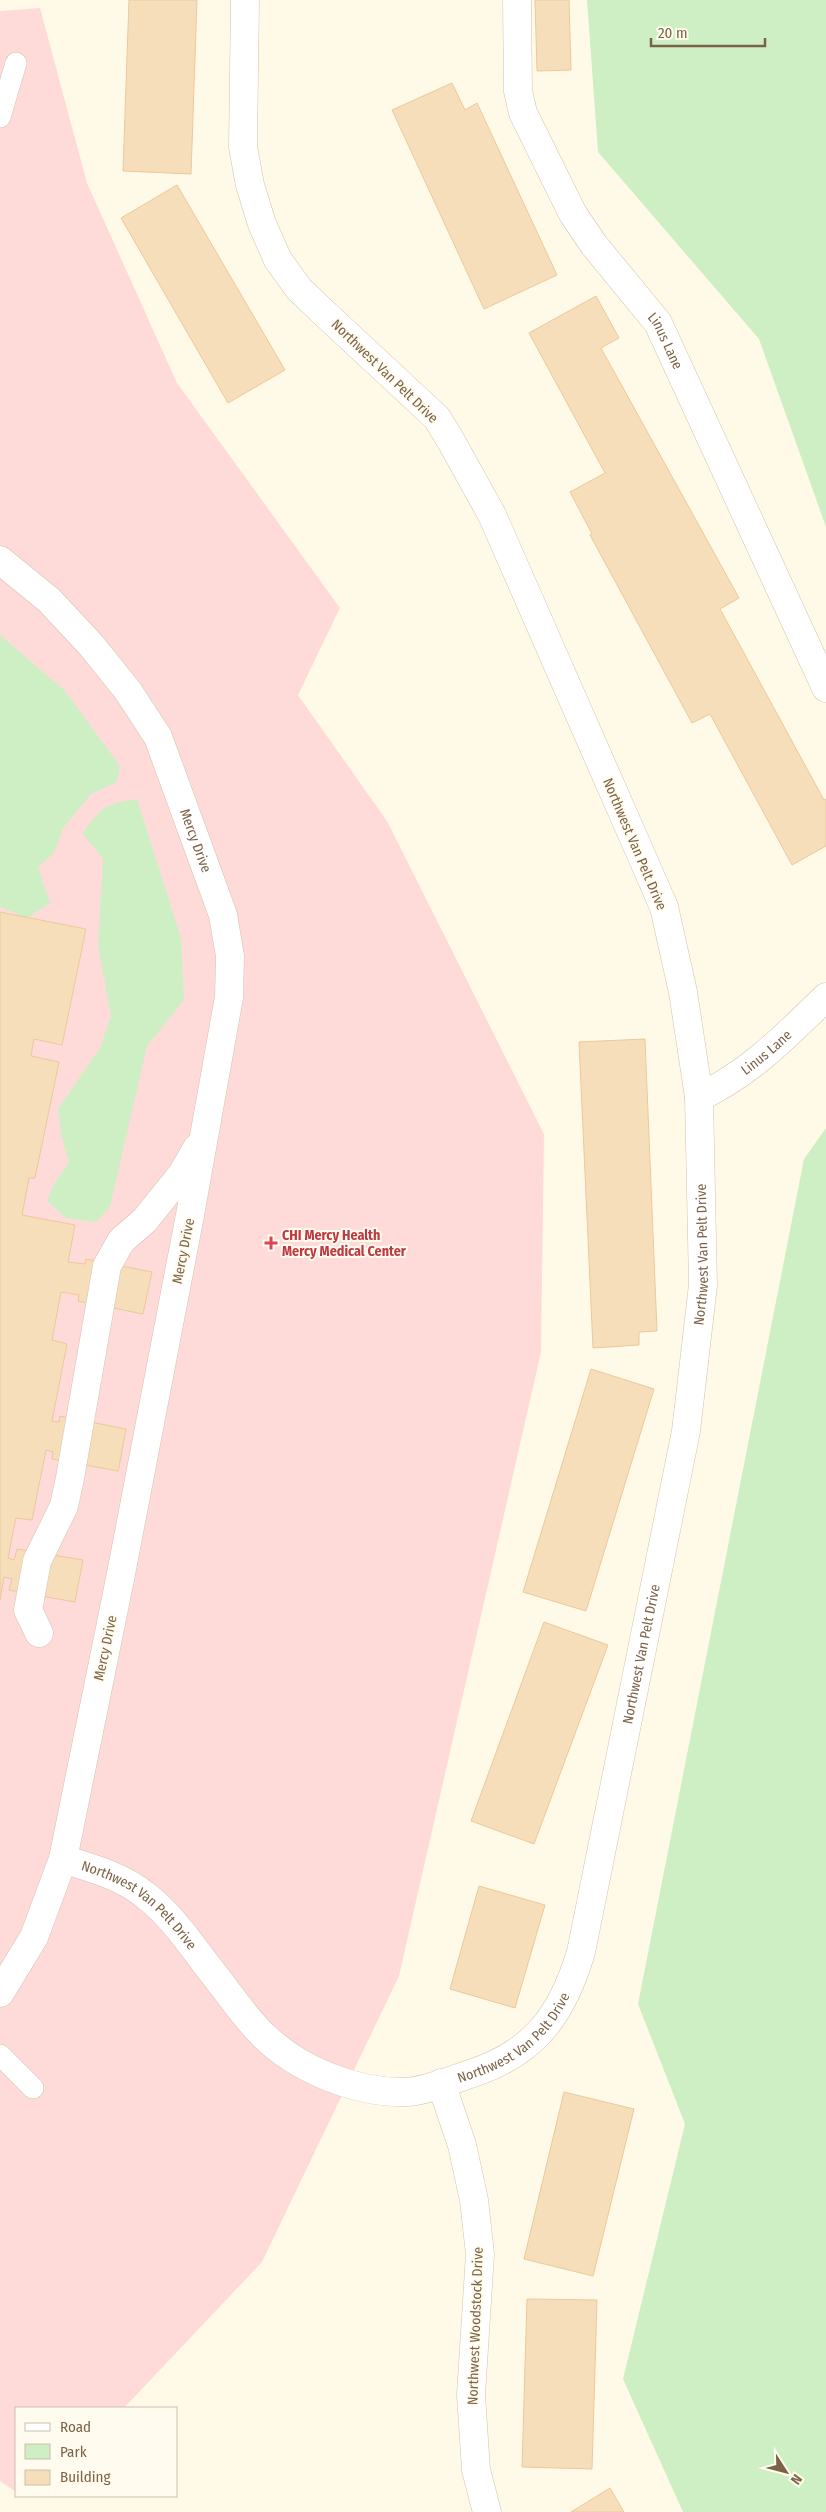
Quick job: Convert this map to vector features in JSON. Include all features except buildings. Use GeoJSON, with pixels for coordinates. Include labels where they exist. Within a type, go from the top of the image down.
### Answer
{"type":"FeatureCollection","features":[{"type":"Feature","properties":{"kind":"street","name":"Northwest Van Pelt Drive"},"geometry":{"type":"LineString","coordinates":[[63,1859],[114,1876],[145,1894],[170,1918],[263,2036],[294,2061],[331,2078],[371,2088],[406,2092],[480,2071],[513,2053],[540,2035],[559,2010],[572,1982],[581,1952],[686,1431],[703,1285],[699,1097],[683,992],[664,907],[492,516],[437,418],[299,289],[278,260],[262,224],[250,185],[243,147],[245,0]]}},
{"type":"Feature","properties":{"kind":"street","name":"Linus Lane"},"geometry":{"type":"LineString","coordinates":[[517,0],[518,92],[523,114],[573,214],[594,245],[658,323],[826,688]]}},
{"type":"Feature","properties":{"kind":"street","name":"Mercy Drive"},"geometry":{"type":"LineString","coordinates":[[0,560],[49,600],[91,645],[128,691],[158,737],[223,915],[230,956],[229,997],[204,1136],[120,1579],[63,1859],[34,1937],[0,1993]]}},
{"type":"Feature","properties":{"kind":"street","name":"Linus Lane"},"geometry":{"type":"LineString","coordinates":[[699,1097],[723,1086],[789,1032],[826,997]]}},
{"type":"Feature","properties":{"kind":"street"},"geometry":{"type":"LineString","coordinates":[[39,1633],[28,1610],[37,1560],[64,1506],[107,1266],[121,1241],[145,1220],[182,1174],[204,1136]]}},
{"type":"Feature","properties":{"kind":"street","name":"Northwest Woodstock Drive"},"geometry":{"type":"LineString","coordinates":[[441,2083],[462,2145],[474,2200],[480,2254],[471,2395],[476,2470],[488,2512]]}},
{"type":"Feature","properties":{"kind":"lane"},"geometry":{"type":"LineString","coordinates":[[0,117],[16,63]]}},
{"type":"Feature","properties":{"kind":"lane"},"geometry":{"type":"LineString","coordinates":[[0,2055],[33,2088]]}},
{"type":"Feature","properties":{"kind":"shaded area","name":"CHI Mercy Health Mercy Medical Center"},"geometry":{"type":"Polygon","coordinates":[[[40,8],[87,183],[177,383],[340,608],[298,695],[387,821],[544,1134],[541,1352],[399,1976],[262,2262],[125,2407],[15,2407],[15,2491],[0,2481],[0,11],[40,8]]]}},
{"type":"Feature","properties":{"kind":"green space"},"geometry":{"type":"Polygon","coordinates":[[[587,0],[826,0],[826,527],[759,339],[598,152],[587,0]]]}},
{"type":"Feature","properties":{"kind":"green space"},"geometry":{"type":"Polygon","coordinates":[[[0,635],[65,691],[120,766],[117,782],[91,794],[63,828],[54,853],[38,867],[50,903],[27,918],[0,907],[0,635]]]}},
{"type":"Feature","properties":{"kind":"green space"},"geometry":{"type":"Polygon","coordinates":[[[137,799],[181,938],[184,1000],[147,1046],[110,1207],[96,1222],[66,1218],[47,1201],[54,1184],[69,1162],[61,1134],[58,1109],[100,1048],[111,1016],[98,946],[103,859],[82,833],[105,808],[118,802],[137,799]]]}},
{"type":"Feature","properties":{"kind":"green space"},"geometry":{"type":"Polygon","coordinates":[[[826,1128],[826,2512],[683,2512],[623,2379],[685,2124],[638,2004],[804,1159],[826,1128]]]}},
{"type":"Feature","properties":{"kind":"place","name":"CHI Mercy Health Mercy Medical Center"},"geometry":{"type":"Point","coordinates":[271,1243]}}]}
